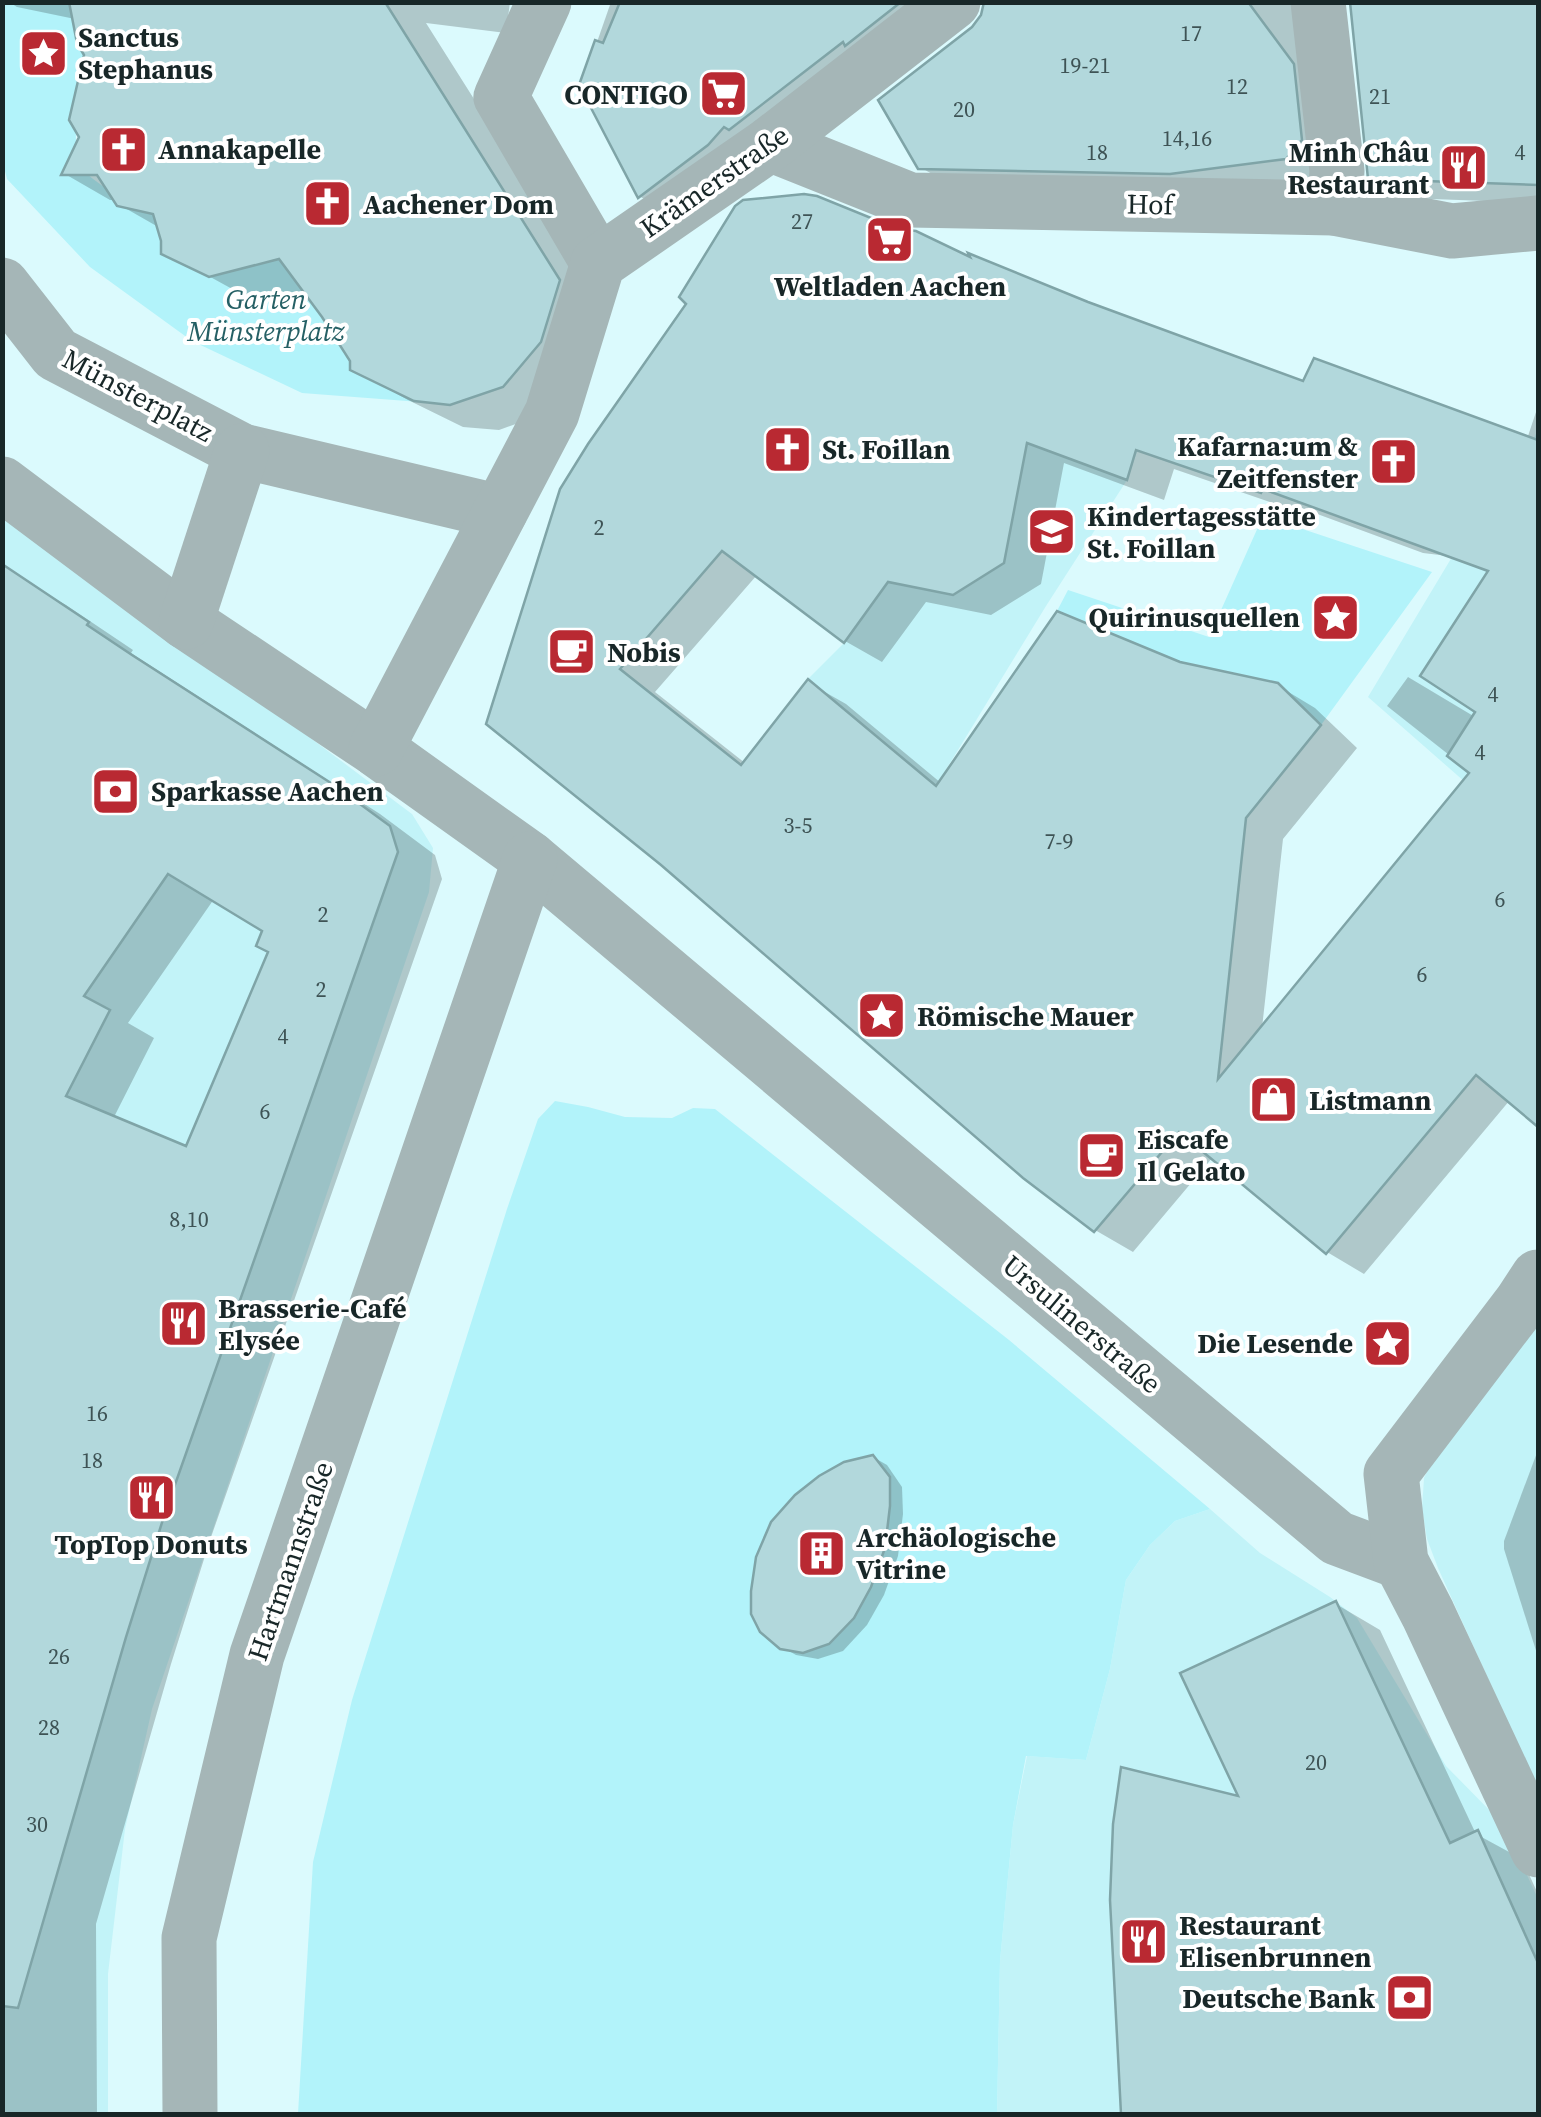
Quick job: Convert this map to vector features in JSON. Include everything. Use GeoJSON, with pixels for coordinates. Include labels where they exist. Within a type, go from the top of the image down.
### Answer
{"type":"FeatureCollection","features":[{"type":"Feature","properties":{"kind":"street"},"geometry":{"type":"LineString","coordinates":[[376,749],[552,412],[598,264],[502,97],[544,2]]}},
{"type":"Feature","properties":{"kind":"street","name":"Krämerstraße"},"geometry":{"type":"LineString","coordinates":[[598,264],[770,144],[952,2]]}},
{"type":"Feature","properties":{"kind":"street"},"geometry":{"type":"LineString","coordinates":[[1318,2],[1337,171],[1334,208]]}},
{"type":"Feature","properties":{"kind":"street","name":"Hof"},"geometry":{"type":"LineString","coordinates":[[770,144],[910,200],[1334,208],[1452,231],[1538,223]]}},
{"type":"Feature","properties":{"kind":"street","name":"Münsterplatz"},"geometry":{"type":"LineString","coordinates":[[2,284],[56,354],[242,450],[500,512]]}},
{"type":"Feature","properties":{"kind":"street","name":"Münsterplatz"},"geometry":{"type":"LineString","coordinates":[[186,622],[242,450]]}},
{"type":"Feature","properties":{"kind":"street"},"geometry":{"type":"LineString","coordinates":[[2,484],[186,622],[530,858]]}},
{"type":"Feature","properties":{"kind":"street","name":"Hartmannstraße"},"geometry":{"type":"LineString","coordinates":[[190,2114],[189,1938],[250,1684],[530,858]]}},
{"type":"Feature","properties":{"kind":"street","name":"Ursulinerstraße"},"geometry":{"type":"LineString","coordinates":[[530,858],[1336,1538],[1401,1562]]}},
{"type":"Feature","properties":{"kind":"street"},"geometry":{"type":"LineString","coordinates":[[1538,1277],[1391,1474],[1401,1562],[1538,1850]]}},
{"type":"Feature","properties":{"kind":"shaded area","name":"Kindertagesstätte St. Foillan"},"geometry":{"type":"Polygon","coordinates":[[[1088,302],[1178,335],[1127,480],[936,786],[808,679],[844,643],[901,564],[912,587],[924,589],[928,577],[971,584],[981,577],[993,537],[1009,539],[1011,528],[990,489],[1088,302]]]}},
{"type":"Feature","properties":{"kind":"shaded area"},"geometry":{"type":"Polygon","coordinates":[[[1538,429],[1538,846],[1368,697],[1470,527],[1493,535],[1538,429]]]}},
{"type":"Feature","properties":{"kind":"shaded area"},"geometry":{"type":"Polygon","coordinates":[[[2,507],[412,814],[433,848],[429,892],[152,1709],[125,1829],[108,1974],[108,2114],[3,2114],[2,507]]]}},
{"type":"Feature","properties":{"kind":"shaded area"},"geometry":{"type":"Polygon","coordinates":[[[1538,1311],[1538,1790],[1438,1568],[1427,1539],[1422,1509],[1424,1478],[1435,1454],[1538,1311]]]}},
{"type":"Feature","properties":{"kind":"shaded area"},"geometry":{"type":"Polygon","coordinates":[[[1210,1509],[1260,1553],[1357,1618],[1446,1766],[1504,1825],[1538,1899],[1538,2114],[997,2114],[1000,1961],[1013,1825],[1027,1756],[1086,1760],[1110,1669],[1126,1580],[1150,1545],[1175,1521],[1210,1509]]]}},
{"type":"Feature","properties":{"kind":"green space","name":"Garten Münsterplatz"},"geometry":{"type":"Polygon","coordinates":[[[3,3],[69,3],[77,43],[109,100],[71,109],[69,120],[76,127],[82,168],[115,195],[116,205],[127,206],[163,184],[160,239],[193,270],[229,272],[282,254],[375,382],[387,388],[422,383],[420,402],[302,393],[192,341],[90,267],[7,179],[3,163],[3,3]]]}},
{"type":"Feature","properties":{"kind":"green space"},"geometry":{"type":"Polygon","coordinates":[[[1263,516],[1432,572],[1321,725],[1278,683],[1180,662],[1057,611],[1068,590],[1209,637],[1263,516]]]}},
{"type":"Feature","properties":{"kind":"green space"},"geometry":{"type":"Polygon","coordinates":[[[555,1101],[625,1117],[672,1118],[693,1108],[715,1109],[1009,1340],[1210,1509],[1175,1521],[1150,1545],[1126,1580],[1110,1669],[1086,1760],[1026,1756],[1013,1825],[1000,1961],[997,2114],[298,2114],[313,1862],[352,1700],[507,1209],[538,1119],[555,1101]]]}},
{"type":"Feature","properties":{"kind":"building","name":"Aachener Dom"},"geometry":{"type":"Polygon","coordinates":[[[69,2],[385,2],[560,280],[541,342],[503,387],[450,405],[414,401],[350,370],[350,361],[322,317],[279,259],[209,277],[161,254],[153,214],[117,206],[97,175],[61,175],[79,137],[69,120],[84,55],[77,43],[69,2]]]}},
{"type":"Feature","properties":{"kind":"building"},"geometry":{"type":"Polygon","coordinates":[[[620,2],[901,2],[729,130],[724,127],[708,145],[638,198],[579,85],[595,40],[603,43],[620,2]]]}},
{"type":"Feature","properties":{"kind":"building"},"geometry":{"type":"Polygon","coordinates":[[[984,2],[1248,2],[1294,64],[1302,140],[1286,159],[1170,174],[918,169],[878,100],[972,27],[984,2]]]}},
{"type":"Feature","properties":{"kind":"building"},"geometry":{"type":"Polygon","coordinates":[[[1350,2],[1538,2],[1538,185],[1368,179],[1350,2]]]}},
{"type":"Feature","properties":{"kind":"building"},"geometry":{"type":"Polygon","coordinates":[[[817,196],[1303,381],[1314,358],[1538,440],[1538,1127],[1476,1075],[1326,1254],[1179,1132],[1094,1232],[1023,1178],[661,865],[486,724],[560,489],[686,304],[679,297],[735,206],[743,200],[817,196]],[[1027,443],[1004,563],[953,595],[888,582],[844,643],[722,551],[620,669],[741,765],[808,679],[936,786],[1057,611],[1180,662],[1278,683],[1321,725],[1246,818],[1218,1079],[1469,773],[1447,756],[1475,712],[1420,676],[1488,571],[1263,489],[1261,493],[1136,450],[1127,480],[1027,443]]]}},
{"type":"Feature","properties":{"kind":"building"},"geometry":{"type":"Polygon","coordinates":[[[2,564],[132,655],[334,785],[390,826],[398,852],[165,1513],[18,2008],[2,2006],[2,564]],[[168,874],[84,996],[110,1010],[66,1096],[186,1146],[268,952],[256,946],[262,931],[168,874]]]}},
{"type":"Feature","properties":{"kind":"building","name":"Archäologische Vitrine"},"geometry":{"type":"Polygon","coordinates":[[[873,1455],[890,1477],[890,1506],[885,1548],[871,1587],[854,1618],[829,1644],[803,1653],[780,1649],[760,1632],[751,1614],[756,1557],[771,1522],[819,1476],[844,1462],[873,1455]]]}},
{"type":"Feature","properties":{"kind":"building"},"geometry":{"type":"Polygon","coordinates":[[[1336,1601],[1450,1843],[1478,1830],[1538,1963],[1538,2114],[1121,2114],[1110,1900],[1113,1824],[1121,1767],[1238,1796],[1180,1673],[1336,1601]]]}},
{"type":"Feature","properties":{"kind":"place","name":"Sanctus Stephanus"},"geometry":{"type":"Point","coordinates":[43,53]}},
{"type":"Feature","properties":{"kind":"place","name":"CONTIGO"},"geometry":{"type":"Point","coordinates":[723,94]}},
{"type":"Feature","properties":{"kind":"place","name":"Annakapelle"},"geometry":{"type":"Point","coordinates":[123,149]}},
{"type":"Feature","properties":{"kind":"place","name":"Minh Châu Restaurant"},"geometry":{"type":"Point","coordinates":[1464,168]}},
{"type":"Feature","properties":{"kind":"place","name":"Aachener Dom"},"geometry":{"type":"Point","coordinates":[328,204]}},
{"type":"Feature","properties":{"kind":"place","name":"Weltladen Aachen"},"geometry":{"type":"Point","coordinates":[890,239]}},
{"type":"Feature","properties":{"kind":"place","name":"St. Foillan"},"geometry":{"type":"Point","coordinates":[787,449]}},
{"type":"Feature","properties":{"kind":"place","name":"Kafarna:um & Zeitfenster"},"geometry":{"type":"Point","coordinates":[1393,462]}},
{"type":"Feature","properties":{"kind":"place","name":"Kindertagesstätte St. Foillan"},"geometry":{"type":"Point","coordinates":[1052,532]}},
{"type":"Feature","properties":{"kind":"place","name":"Quirinusquellen"},"geometry":{"type":"Point","coordinates":[1335,617]}},
{"type":"Feature","properties":{"kind":"place","name":"Nobis"},"geometry":{"type":"Point","coordinates":[572,652]}},
{"type":"Feature","properties":{"kind":"place","name":"Sparkasse Aachen"},"geometry":{"type":"Point","coordinates":[116,791]}},
{"type":"Feature","properties":{"kind":"place","name":"Römische Mauer"},"geometry":{"type":"Point","coordinates":[882,1016]}},
{"type":"Feature","properties":{"kind":"place","name":"Listmann"},"geometry":{"type":"Point","coordinates":[1274,1100]}},
{"type":"Feature","properties":{"kind":"place","name":"Eiscafe Il Gelato"},"geometry":{"type":"Point","coordinates":[1102,1155]}},
{"type":"Feature","properties":{"kind":"place","name":"Brasserie-Café Elysée"},"geometry":{"type":"Point","coordinates":[183,1324]}},
{"type":"Feature","properties":{"kind":"place","name":"Die Lesende"},"geometry":{"type":"Point","coordinates":[1388,1343]}},
{"type":"Feature","properties":{"kind":"place","name":"TopTop Donuts"},"geometry":{"type":"Point","coordinates":[151,1497]}},
{"type":"Feature","properties":{"kind":"place","name":"Archäologische Vitrine"},"geometry":{"type":"Point","coordinates":[821,1553]}},
{"type":"Feature","properties":{"kind":"place","name":"Restaurant Elisenbrunnen"},"geometry":{"type":"Point","coordinates":[1144,1941]}},
{"type":"Feature","properties":{"kind":"place","name":"Deutsche Bank"},"geometry":{"type":"Point","coordinates":[1410,1998]}}]}
